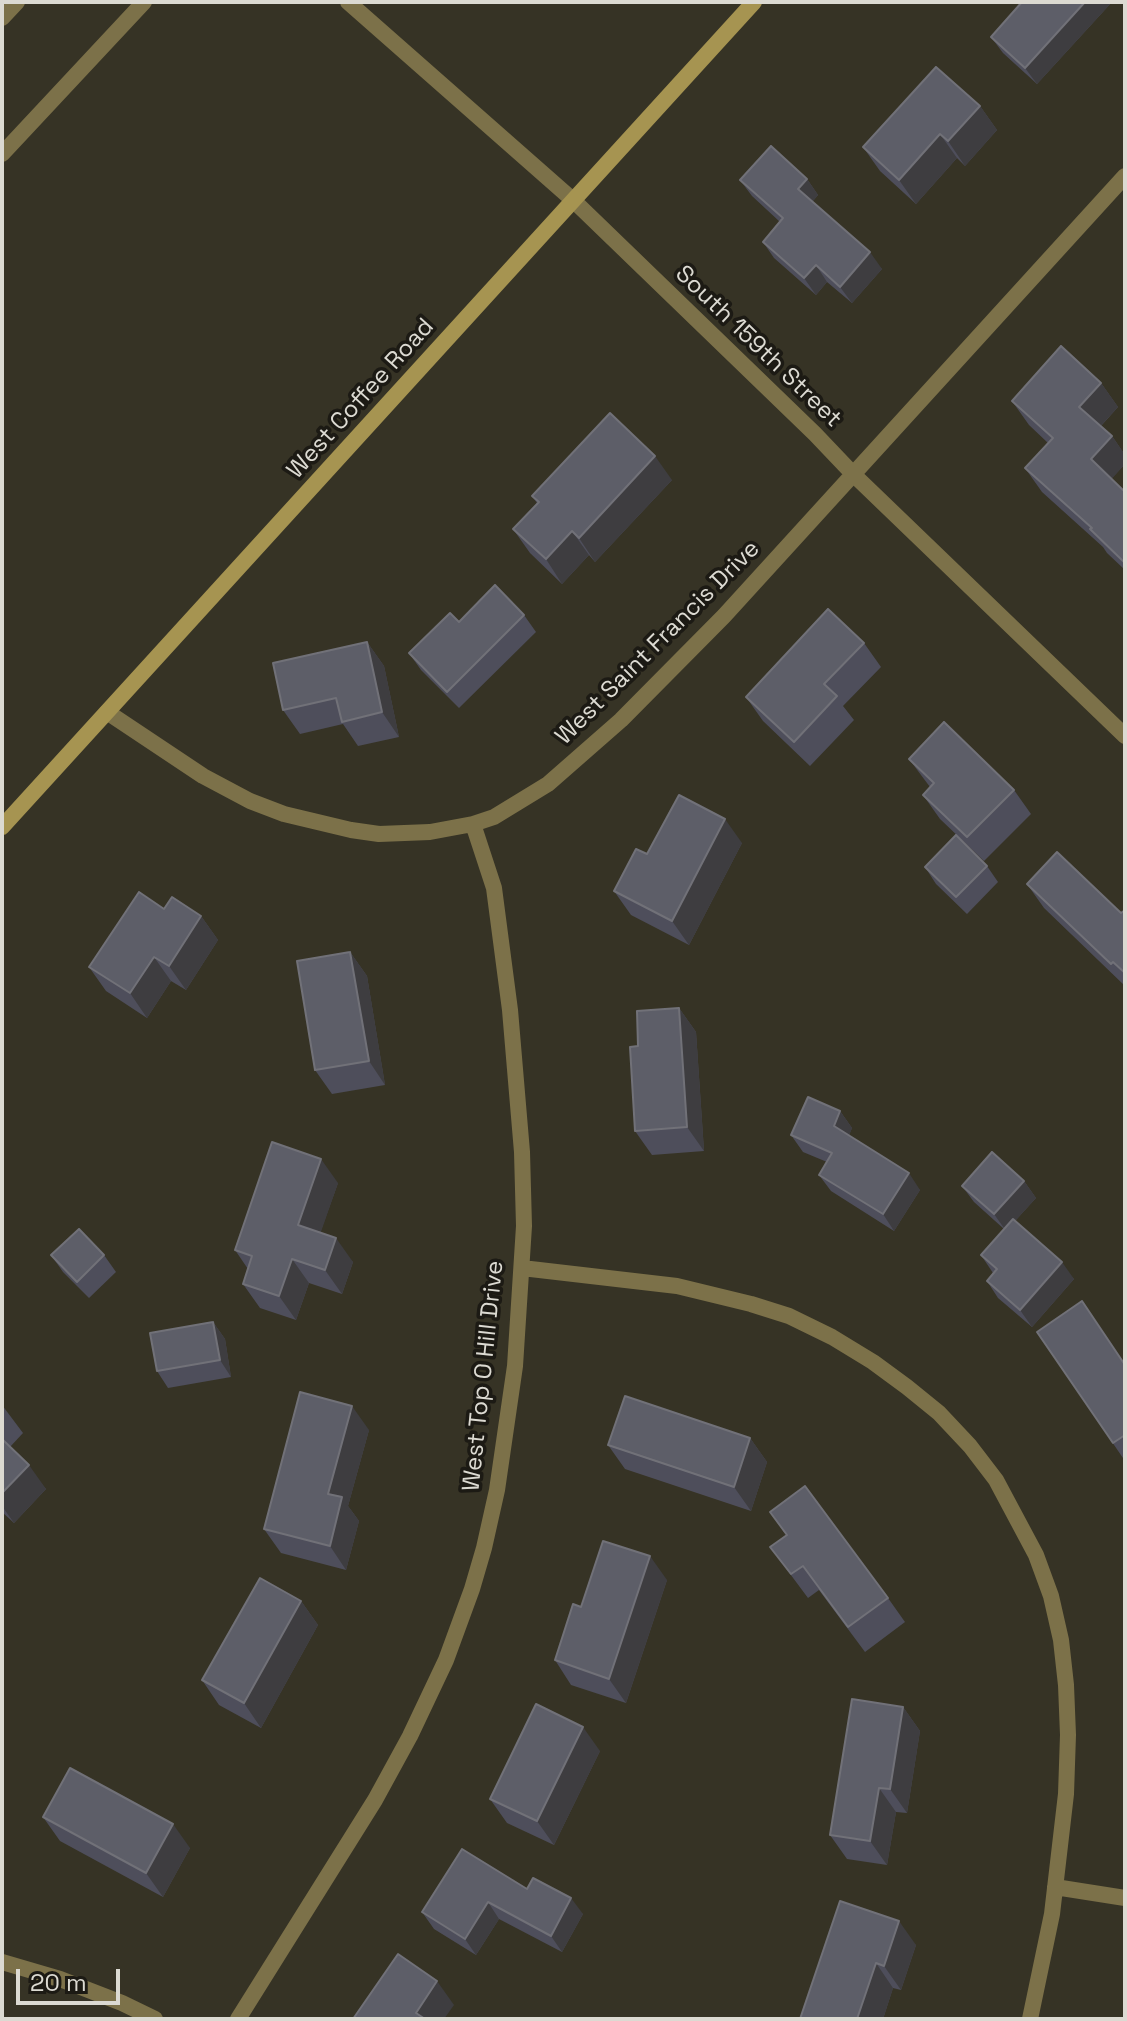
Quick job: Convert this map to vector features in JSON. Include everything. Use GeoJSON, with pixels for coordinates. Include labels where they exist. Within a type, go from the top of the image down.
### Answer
{"type":"FeatureCollection","features":[{"type":"Feature","properties":{"kind":"street"},"geometry":{"type":"LineString","coordinates":[[2,18],[17,2]]}},
{"type":"Feature","properties":{"kind":"street"},"geometry":{"type":"LineString","coordinates":[[2,154],[144,2]]}},
{"type":"Feature","properties":{"kind":"street","name":"South 159th Street"},"geometry":{"type":"LineString","coordinates":[[348,2],[574,201],[1125,736]]}},
{"type":"Feature","properties":{"kind":"street","name":"West Coffee Road"},"geometry":{"type":"LineString","coordinates":[[2,827],[754,2]]}},
{"type":"Feature","properties":{"kind":"street","name":"West Saint Francis Drive"},"geometry":{"type":"LineString","coordinates":[[107,712],[203,776],[250,801],[284,814],[379,834],[430,832],[494,817],[548,784],[621,720],[724,616],[1125,176]]}},
{"type":"Feature","properties":{"kind":"street","name":"West Top O Hill Drive"},"geometry":{"type":"LineString","coordinates":[[238,2019],[375,1800],[410,1736],[446,1660],[472,1589],[497,1490],[515,1366],[524,1226],[522,1152],[510,1010],[494,888],[473,824]]}},
{"type":"Feature","properties":{"kind":"street"},"geometry":{"type":"LineString","coordinates":[[522,1268],[677,1286],[789,1316],[832,1337],[896,1378],[939,1413],[996,1480],[1036,1555],[1051,1596],[1061,1640],[1066,1685],[1066,1794],[1052,1914],[1030,2019]]}},
{"type":"Feature","properties":{"kind":"street"},"geometry":{"type":"LineString","coordinates":[[1055,1887],[1125,1898]]}},
{"type":"Feature","properties":{"kind":"street"},"geometry":{"type":"LineString","coordinates":[[2,1962],[60,1979],[155,2019]]}},
{"type":"Feature","properties":{"kind":"building"},"geometry":{"type":"Polygon","coordinates":[[[1022,2],[1085,2],[1025,68],[991,37],[1022,2]]]}},
{"type":"Feature","properties":{"kind":"building"},"geometry":{"type":"Polygon","coordinates":[[[936,67],[980,106],[948,141],[940,134],[899,180],[863,147],[936,67]]]}},
{"type":"Feature","properties":{"kind":"building"},"geometry":{"type":"Polygon","coordinates":[[[771,146],[807,179],[798,189],[870,252],[840,287],[816,265],[804,278],[763,242],[783,218],[740,180],[771,146]]]}},
{"type":"Feature","properties":{"kind":"building"},"geometry":{"type":"Polygon","coordinates":[[[1061,346],[1101,383],[1079,407],[1112,436],[1091,459],[1125,492],[1125,563],[1092,528],[1025,468],[1053,438],[1012,401],[1061,346]]]}},
{"type":"Feature","properties":{"kind":"building"},"geometry":{"type":"Polygon","coordinates":[[[610,413],[655,456],[579,538],[572,531],[546,559],[513,529],[539,502],[532,496],[610,413]]]}},
{"type":"Feature","properties":{"kind":"building"},"geometry":{"type":"Polygon","coordinates":[[[495,585],[524,615],[447,692],[409,653],[450,613],[459,622],[495,585]]]}},
{"type":"Feature","properties":{"kind":"building"},"geometry":{"type":"Polygon","coordinates":[[[828,609],[864,643],[824,684],[837,696],[794,742],[746,697],[828,609]]]}},
{"type":"Feature","properties":{"kind":"building"},"geometry":{"type":"Polygon","coordinates":[[[367,642],[382,712],[342,722],[336,698],[283,710],[273,663],[367,642]]]}},
{"type":"Feature","properties":{"kind":"building"},"geometry":{"type":"Polygon","coordinates":[[[944,722],[1014,790],[967,837],[923,795],[934,783],[909,759],[944,722]]]}},
{"type":"Feature","properties":{"kind":"building"},"geometry":{"type":"Polygon","coordinates":[[[679,795],[725,819],[672,921],[614,891],[636,849],[647,854],[679,795]]]}},
{"type":"Feature","properties":{"kind":"building"},"geometry":{"type":"Polygon","coordinates":[[[956,835],[987,866],[956,897],[925,867],[956,835]]]}},
{"type":"Feature","properties":{"kind":"building"},"geometry":{"type":"Polygon","coordinates":[[[1057,852],[1121,913],[1125,910],[1125,973],[1113,962],[1111,964],[1027,884],[1057,852]]]}},
{"type":"Feature","properties":{"kind":"building"},"geometry":{"type":"Polygon","coordinates":[[[139,892],[164,909],[172,897],[201,916],[169,966],[154,957],[130,993],[89,967],[139,892]]]}},
{"type":"Feature","properties":{"kind":"building"},"geometry":{"type":"Polygon","coordinates":[[[350,952],[369,1061],[315,1070],[297,961],[350,952]]]}},
{"type":"Feature","properties":{"kind":"building"},"geometry":{"type":"Polygon","coordinates":[[[679,1008],[687,1127],[635,1131],[630,1047],[638,1046],[637,1011],[679,1008]]]}},
{"type":"Feature","properties":{"kind":"building"},"geometry":{"type":"Polygon","coordinates":[[[808,1097],[840,1111],[834,1126],[909,1173],[883,1214],[819,1175],[832,1153],[791,1135],[808,1097]]]}},
{"type":"Feature","properties":{"kind":"building"},"geometry":{"type":"Polygon","coordinates":[[[272,1142],[321,1159],[298,1225],[336,1238],[325,1270],[292,1259],[279,1296],[243,1284],[252,1256],[235,1250],[272,1142]]]}},
{"type":"Feature","properties":{"kind":"building"},"geometry":{"type":"Polygon","coordinates":[[[992,1152],[1024,1181],[994,1214],[962,1186],[992,1152]]]}},
{"type":"Feature","properties":{"kind":"building"},"geometry":{"type":"Polygon","coordinates":[[[1013,1219],[1062,1262],[1020,1310],[987,1281],[997,1269],[981,1255],[1013,1219]]]}},
{"type":"Feature","properties":{"kind":"building"},"geometry":{"type":"Polygon","coordinates":[[[79,1229],[104,1255],[77,1282],[51,1255],[79,1229]]]}},
{"type":"Feature","properties":{"kind":"building"},"geometry":{"type":"Polygon","coordinates":[[[1082,1301],[1125,1365],[1125,1435],[1113,1443],[1037,1332],[1082,1301]]]}},
{"type":"Feature","properties":{"kind":"building"},"geometry":{"type":"Polygon","coordinates":[[[213,1322],[220,1360],[157,1371],[150,1333],[213,1322]]]}},
{"type":"Feature","properties":{"kind":"building"},"geometry":{"type":"Polygon","coordinates":[[[300,1392],[352,1406],[328,1494],[342,1497],[330,1546],[264,1529],[300,1392]]]}},
{"type":"Feature","properties":{"kind":"building"},"geometry":{"type":"Polygon","coordinates":[[[625,1396],[750,1438],[734,1487],[608,1445],[625,1396]]]}},
{"type":"Feature","properties":{"kind":"building"},"geometry":{"type":"Polygon","coordinates":[[[2,1439],[29,1465],[2,1493],[2,1439]]]}},
{"type":"Feature","properties":{"kind":"building"},"geometry":{"type":"Polygon","coordinates":[[[805,1486],[888,1598],[848,1627],[803,1566],[791,1574],[770,1547],[787,1535],[770,1512],[805,1486]]]}},
{"type":"Feature","properties":{"kind":"building"},"geometry":{"type":"Polygon","coordinates":[[[603,1541],[650,1556],[609,1679],[555,1660],[573,1604],[581,1607],[603,1541]]]}},
{"type":"Feature","properties":{"kind":"building"},"geometry":{"type":"Polygon","coordinates":[[[260,1578],[301,1601],[244,1703],[202,1680],[260,1578]]]}},
{"type":"Feature","properties":{"kind":"building"},"geometry":{"type":"Polygon","coordinates":[[[852,1699],[903,1707],[890,1789],[879,1788],[870,1841],[830,1835],[852,1699]]]}},
{"type":"Feature","properties":{"kind":"building"},"geometry":{"type":"Polygon","coordinates":[[[536,1704],[583,1727],[537,1821],[490,1799],[536,1704]]]}},
{"type":"Feature","properties":{"kind":"building"},"geometry":{"type":"Polygon","coordinates":[[[70,1768],[173,1824],[146,1873],[43,1817],[70,1768]]]}},
{"type":"Feature","properties":{"kind":"building"},"geometry":{"type":"Polygon","coordinates":[[[462,1849],[527,1889],[533,1878],[571,1898],[551,1936],[488,1902],[465,1939],[422,1912],[462,1849]]]}},
{"type":"Feature","properties":{"kind":"building"},"geometry":{"type":"Polygon","coordinates":[[[840,1901],[899,1921],[884,1966],[876,1963],[857,2019],[800,2019],[840,1901]]]}},
{"type":"Feature","properties":{"kind":"building"},"geometry":{"type":"Polygon","coordinates":[[[398,1954],[437,1981],[416,2013],[425,2019],[353,2019],[398,1954]]]}}]}
